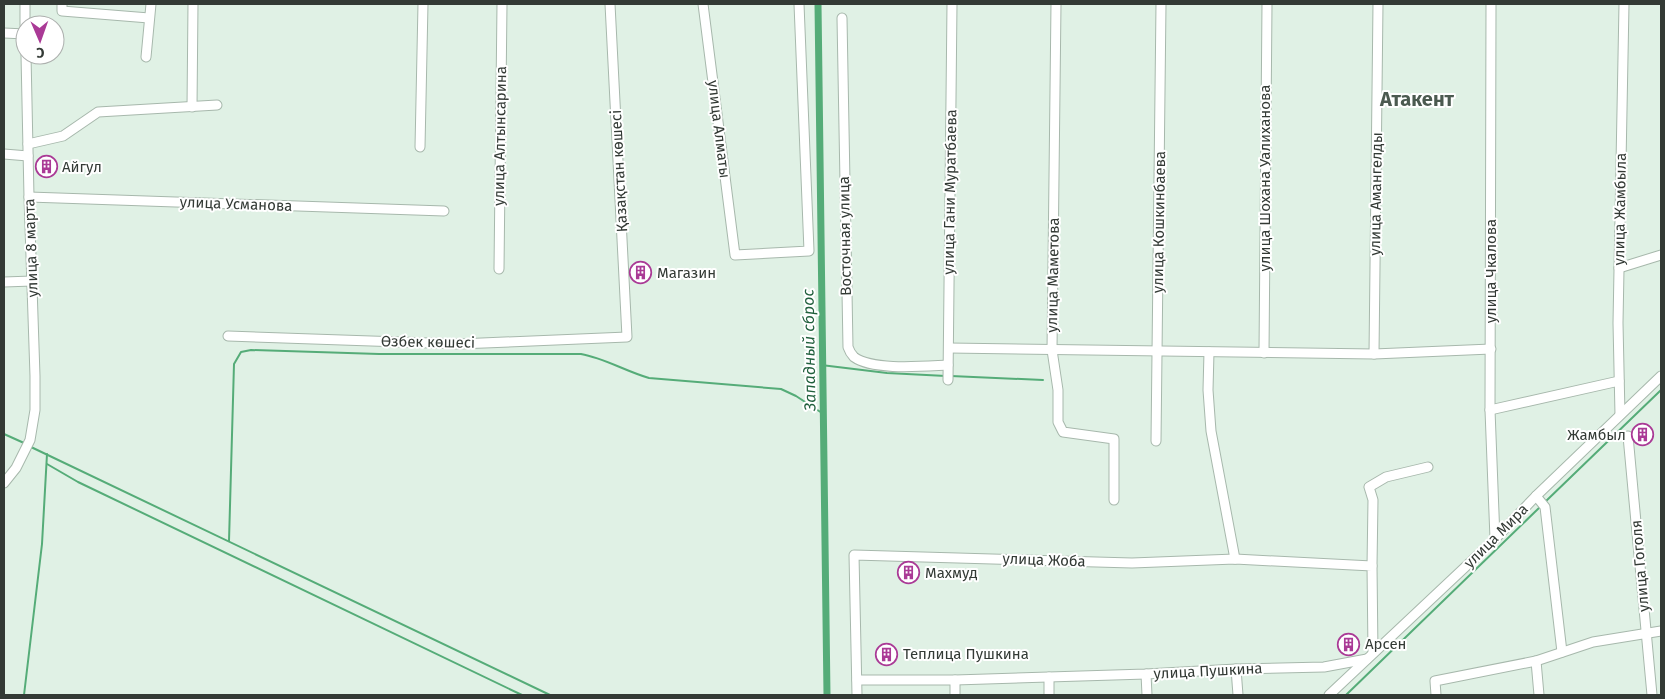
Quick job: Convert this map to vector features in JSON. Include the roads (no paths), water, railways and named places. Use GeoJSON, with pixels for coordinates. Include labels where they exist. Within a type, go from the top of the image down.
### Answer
{"type":"FeatureCollection","features":[{"type":"Feature","properties":{"kind":"street"},"geometry":{"type":"LineString","coordinates":[[62,4],[62,11],[149,18]]}},
{"type":"Feature","properties":{"kind":"street"},"geometry":{"type":"LineString","coordinates":[[146,57],[150,4]]}},
{"type":"Feature","properties":{"kind":"street"},"geometry":{"type":"LineString","coordinates":[[192,107],[193,4]]}},
{"type":"Feature","properties":{"kind":"street"},"geometry":{"type":"LineString","coordinates":[[420,147],[423,4]]}},
{"type":"Feature","properties":{"kind":"street","name":"улица Алтынсарина"},"geometry":{"type":"LineString","coordinates":[[499,269],[502,4]]}},
{"type":"Feature","properties":{"kind":"street","name":"Қазақстан көшесі"},"geometry":{"type":"LineString","coordinates":[[610,4],[627,337]]}},
{"type":"Feature","properties":{"kind":"street","name":"улица Алматы"},"geometry":{"type":"LineString","coordinates":[[703,4],[735,255],[809,251],[799,4]]}},
{"type":"Feature","properties":{"kind":"street","name":"улица Гани Муратбаева"},"geometry":{"type":"LineString","coordinates":[[948,380],[952,4]]}},
{"type":"Feature","properties":{"kind":"street","name":"улица Маметова"},"geometry":{"type":"LineString","coordinates":[[1056,4],[1052,350],[1058,390],[1058,422],[1063,432],[1114,439],[1114,500]]}},
{"type":"Feature","properties":{"kind":"street","name":"улица Кошкинбаева"},"geometry":{"type":"LineString","coordinates":[[1156,441],[1161,4]]}},
{"type":"Feature","properties":{"kind":"street","name":"улица Шохана Уалиханова"},"geometry":{"type":"LineString","coordinates":[[1264,353],[1267,4]]}},
{"type":"Feature","properties":{"kind":"street","name":"улица Амангелды"},"geometry":{"type":"LineString","coordinates":[[1374,354],[1378,4]]}},
{"type":"Feature","properties":{"kind":"street","name":"улица Чкалова"},"geometry":{"type":"LineString","coordinates":[[1491,4],[1490,410],[1495,539]]}},
{"type":"Feature","properties":{"kind":"street","name":"улица Жамбыла"},"geometry":{"type":"LineString","coordinates":[[1620,415],[1618,380],[1619,268],[1624,4]]}},
{"type":"Feature","properties":{"kind":"street","name":"Восточная улица"},"geometry":{"type":"LineString","coordinates":[[842,18],[848,347],[854,356],[867,362],[892,367],[948,365]]}},
{"type":"Feature","properties":{"kind":"street","name":"улица 8 марта"},"geometry":{"type":"LineString","coordinates":[[4,483],[16,468],[30,440],[35,410],[36,376],[26,65]]}},
{"type":"Feature","properties":{"kind":"street"},"geometry":{"type":"LineString","coordinates":[[28,144],[63,136],[98,112],[217,105]]}},
{"type":"Feature","properties":{"kind":"street"},"geometry":{"type":"LineString","coordinates":[[4,154],[28,156]]}},
{"type":"Feature","properties":{"kind":"street","name":"улица Усманова"},"geometry":{"type":"LineString","coordinates":[[29,197],[444,211]]}},
{"type":"Feature","properties":{"kind":"street"},"geometry":{"type":"LineString","coordinates":[[1619,268],[1661,256]]}},
{"type":"Feature","properties":{"kind":"street"},"geometry":{"type":"LineString","coordinates":[[4,282],[32,282]]}},
{"type":"Feature","properties":{"kind":"street","name":"Өзбек көшесі"},"geometry":{"type":"LineString","coordinates":[[228,336],[459,344],[627,337]]}},
{"type":"Feature","properties":{"kind":"street"},"geometry":{"type":"LineString","coordinates":[[948,348],[1374,354],[1491,349]]}},
{"type":"Feature","properties":{"kind":"street"},"geometry":{"type":"LineString","coordinates":[[1209,352],[1208,390],[1211,431],[1235,559]]}},
{"type":"Feature","properties":{"kind":"street","name":"улица Мира"},"geometry":{"type":"LineString","coordinates":[[1330,695],[1495,539],[1536,496],[1661,376]]}},
{"type":"Feature","properties":{"kind":"street"},"geometry":{"type":"LineString","coordinates":[[1490,410],[1618,380]]}},
{"type":"Feature","properties":{"kind":"street","name":"улица Гоголя"},"geometry":{"type":"LineString","coordinates":[[1628,436],[1652,695]]}},
{"type":"Feature","properties":{"kind":"street"},"geometry":{"type":"LineString","coordinates":[[1370,656],[1373,500],[1369,487],[1386,477],[1428,468]]}},
{"type":"Feature","properties":{"kind":"street"},"geometry":{"type":"LineString","coordinates":[[1536,496],[1544,508],[1562,652]]}},
{"type":"Feature","properties":{"kind":"street","name":"улица Жоба"},"geometry":{"type":"LineString","coordinates":[[857,680],[854,555],[1132,563],[1235,559],[1372,566]]}},
{"type":"Feature","properties":{"kind":"street"},"geometry":{"type":"LineString","coordinates":[[1436,695],[1435,681],[1536,662],[1593,642],[1661,631]]}},
{"type":"Feature","properties":{"kind":"street","name":"улица Пушкина"},"geometry":{"type":"LineString","coordinates":[[857,680],[955,680],[1324,667],[1370,656]]}},
{"type":"Feature","properties":{"kind":"street"},"geometry":{"type":"LineString","coordinates":[[1536,662],[1539,695]]}},
{"type":"Feature","properties":{"kind":"street"},"geometry":{"type":"LineString","coordinates":[[1236,669],[1238,695]]}},
{"type":"Feature","properties":{"kind":"street"},"geometry":{"type":"LineString","coordinates":[[1146,674],[1147,695]]}},
{"type":"Feature","properties":{"kind":"street"},"geometry":{"type":"LineString","coordinates":[[1049,676],[1049,695]]}},
{"type":"Feature","properties":{"kind":"street"},"geometry":{"type":"LineString","coordinates":[[857,680],[857,695]]}},
{"type":"Feature","properties":{"kind":"street"},"geometry":{"type":"LineString","coordinates":[[955,680],[955,695]]}},
{"type":"Feature","properties":{"kind":"waterway","name":"Западный сброс"},"geometry":{"type":"LineString","coordinates":[[818,4],[827,695]]}},
{"type":"Feature","properties":{"kind":"waterway"},"geometry":{"type":"LineString","coordinates":[[229,541],[234,364],[241,352],[251,350],[379,354],[581,354],[598,358],[649,378],[781,389],[796,396],[822,413]]}},
{"type":"Feature","properties":{"kind":"waterway"},"geometry":{"type":"LineString","coordinates":[[821,365],[887,373],[946,376]]}},
{"type":"Feature","properties":{"kind":"waterway"},"geometry":{"type":"LineString","coordinates":[[951,376],[1043,380]]}},
{"type":"Feature","properties":{"kind":"waterway"},"geometry":{"type":"LineString","coordinates":[[1545,502],[1661,390]]}},
{"type":"Feature","properties":{"kind":"waterway"},"geometry":{"type":"LineString","coordinates":[[4,434],[24,443]]}},
{"type":"Feature","properties":{"kind":"waterway"},"geometry":{"type":"LineString","coordinates":[[31,447],[550,695]]}},
{"type":"Feature","properties":{"kind":"waterway"},"geometry":{"type":"LineString","coordinates":[[24,695],[42,544],[47,454]]}},
{"type":"Feature","properties":{"kind":"waterway"},"geometry":{"type":"LineString","coordinates":[[47,464],[78,482],[522,695]]}},
{"type":"Feature","properties":{"kind":"waterway"},"geometry":{"type":"LineString","coordinates":[[1346,695],[1540,507]]}},
{"type":"Feature","properties":{"kind":"place","name":"Айгул"},"geometry":{"type":"Point","coordinates":[46,167]}},
{"type":"Feature","properties":{"kind":"place","name":"Магазин"},"geometry":{"type":"Point","coordinates":[641,273]}},
{"type":"Feature","properties":{"kind":"place","name":"Жамбыл"},"geometry":{"type":"Point","coordinates":[1642,435]}},
{"type":"Feature","properties":{"kind":"place","name":"Махмуд"},"geometry":{"type":"Point","coordinates":[909,573]}},
{"type":"Feature","properties":{"kind":"place","name":"Арсен"},"geometry":{"type":"Point","coordinates":[1349,644]}},
{"type":"Feature","properties":{"kind":"place","name":"Теплица Пушкина"},"geometry":{"type":"Point","coordinates":[887,654]}},
{"type":"Feature","properties":{"kind":"district","name":"Атакент"},"geometry":{"type":"Point","coordinates":[1417,99]}}]}
